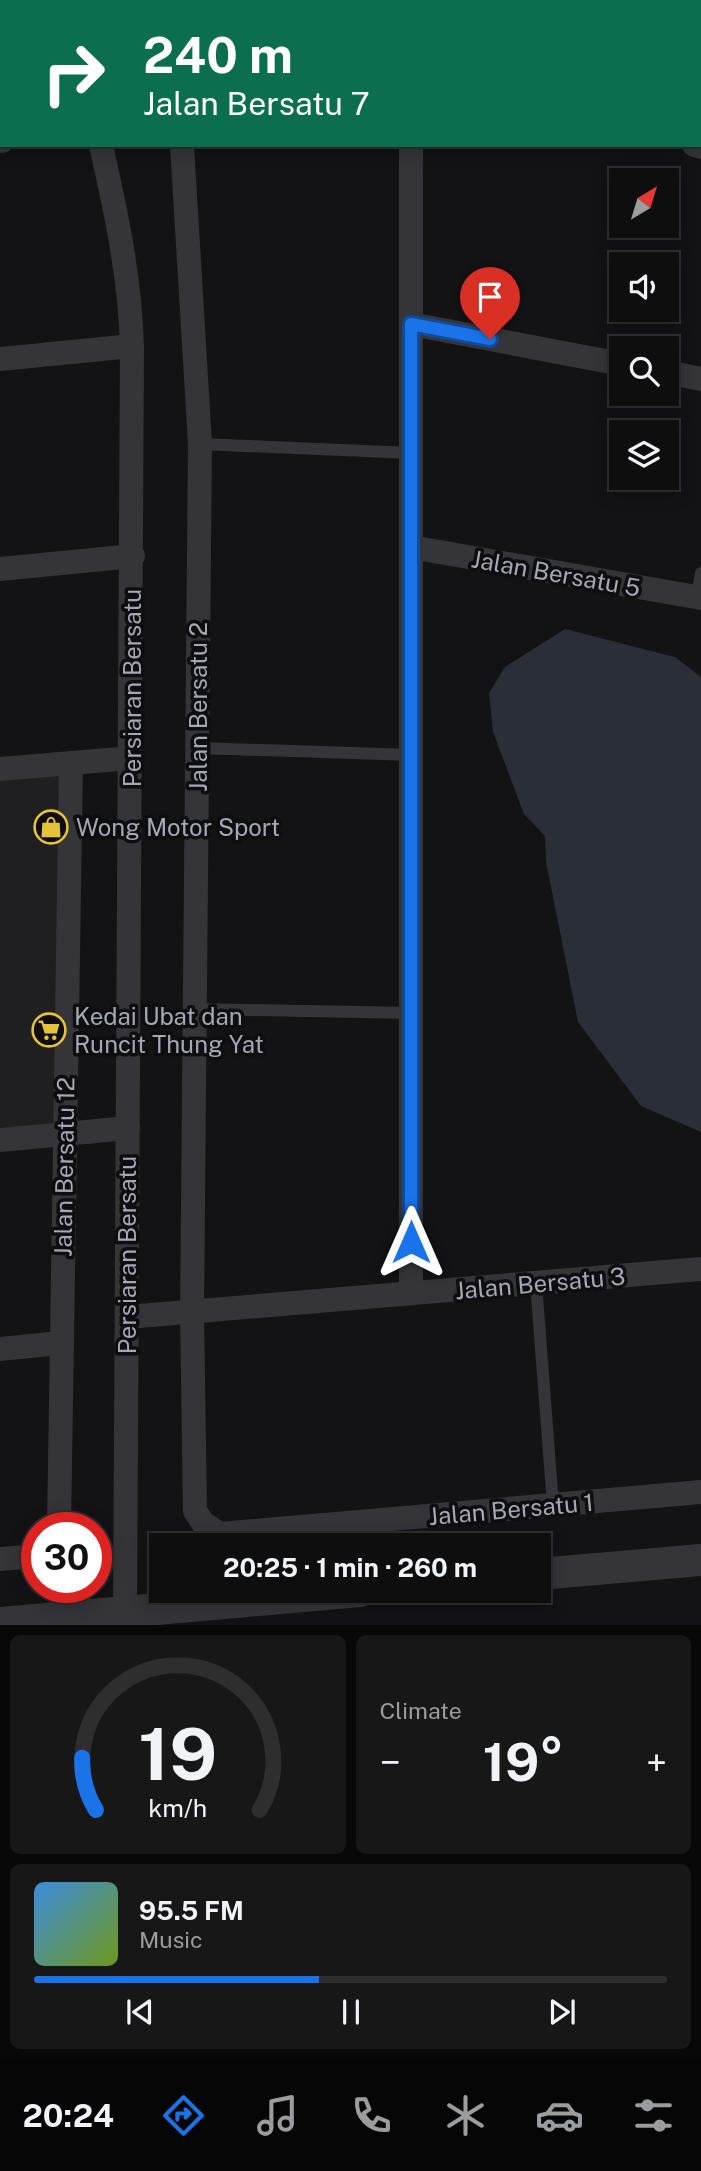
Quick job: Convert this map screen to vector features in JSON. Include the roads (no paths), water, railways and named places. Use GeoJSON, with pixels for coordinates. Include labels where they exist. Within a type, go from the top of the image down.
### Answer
{"type":"FeatureCollection","features":[{"type":"Feature","properties":{"kind":"street","name":"Persiaran Bersatu"},"geometry":{"type":"LineString","coordinates":[[101,147],[123,242],[130,293],[132,346],[133,556],[125,1612]]}},
{"type":"Feature","properties":{"kind":"street","name":"Jalan Bersatu 2"},"geometry":{"type":"LineString","coordinates":[[182,147],[200,444],[192,1312]]}},
{"type":"Feature","properties":{"kind":"street"},"geometry":{"type":"LineString","coordinates":[[411,147],[411,1293]]}},
{"type":"Feature","properties":{"kind":"street"},"geometry":{"type":"LineString","coordinates":[[411,324],[609,362]]}},
{"type":"Feature","properties":{"kind":"street"},"geometry":{"type":"LineString","coordinates":[[0,359],[132,346]]}},
{"type":"Feature","properties":{"kind":"street"},"geometry":{"type":"LineString","coordinates":[[679,374],[701,379]]}},
{"type":"Feature","properties":{"kind":"street","name":"Jalan Bersatu 5"},"geometry":{"type":"LineString","coordinates":[[411,547],[699,598]]}},
{"type":"Feature","properties":{"kind":"street"},"geometry":{"type":"LineString","coordinates":[[0,569],[133,556]]}},
{"type":"Feature","properties":{"kind":"street"},"geometry":{"type":"LineString","coordinates":[[0,769],[131,758]]}},
{"type":"Feature","properties":{"kind":"street","name":"Jalan Bersatu 12"},"geometry":{"type":"LineString","coordinates":[[59,1512],[71,763]]}},
{"type":"Feature","properties":{"kind":"street"},"geometry":{"type":"LineString","coordinates":[[0,1140],[128,1128]]}},
{"type":"Feature","properties":{"kind":"street","name":"Jalan Bersatu 3"},"geometry":{"type":"LineString","coordinates":[[127,1317],[701,1269]]}},
{"type":"Feature","properties":{"kind":"street","name":"Jalan Bersatu 1"},"geometry":{"type":"LineString","coordinates":[[192,1312],[195,1511],[203,1523],[220,1534],[701,1492]]}},
{"type":"Feature","properties":{"kind":"street"},"geometry":{"type":"LineString","coordinates":[[0,1349],[60,1343]]}},
{"type":"Feature","properties":{"kind":"street"},"geometry":{"type":"LineString","coordinates":[[0,1559],[21,1557]]}},
{"type":"Feature","properties":{"kind":"street"},"geometry":{"type":"LineString","coordinates":[[551,1573],[701,1560]]}},
{"type":"Feature","properties":{"kind":"street"},"geometry":{"type":"LineString","coordinates":[[0,1623],[226,1603]]}},
{"type":"Feature","properties":{"kind":"lane"},"geometry":{"type":"LineString","coordinates":[[200,444],[412,453]]}},
{"type":"Feature","properties":{"kind":"lane"},"geometry":{"type":"LineString","coordinates":[[699,598],[701,573]]}},
{"type":"Feature","properties":{"kind":"lane"},"geometry":{"type":"LineString","coordinates":[[197,748],[412,755]]}},
{"type":"Feature","properties":{"kind":"lane"},"geometry":{"type":"LineString","coordinates":[[195,1009],[411,1013]]}},
{"type":"Feature","properties":{"kind":"lane"},"geometry":{"type":"LineString","coordinates":[[536,1283],[553,1505]]}},
{"type":"Feature","properties":{"kind":"place","name":"Wong Motor Sport"},"geometry":{"type":"Point","coordinates":[51,827]}},
{"type":"Feature","properties":{"kind":"place","name":"Kedai Ubat dan Runcit Thung Yat"},"geometry":{"type":"Point","coordinates":[49,1030]}}]}
